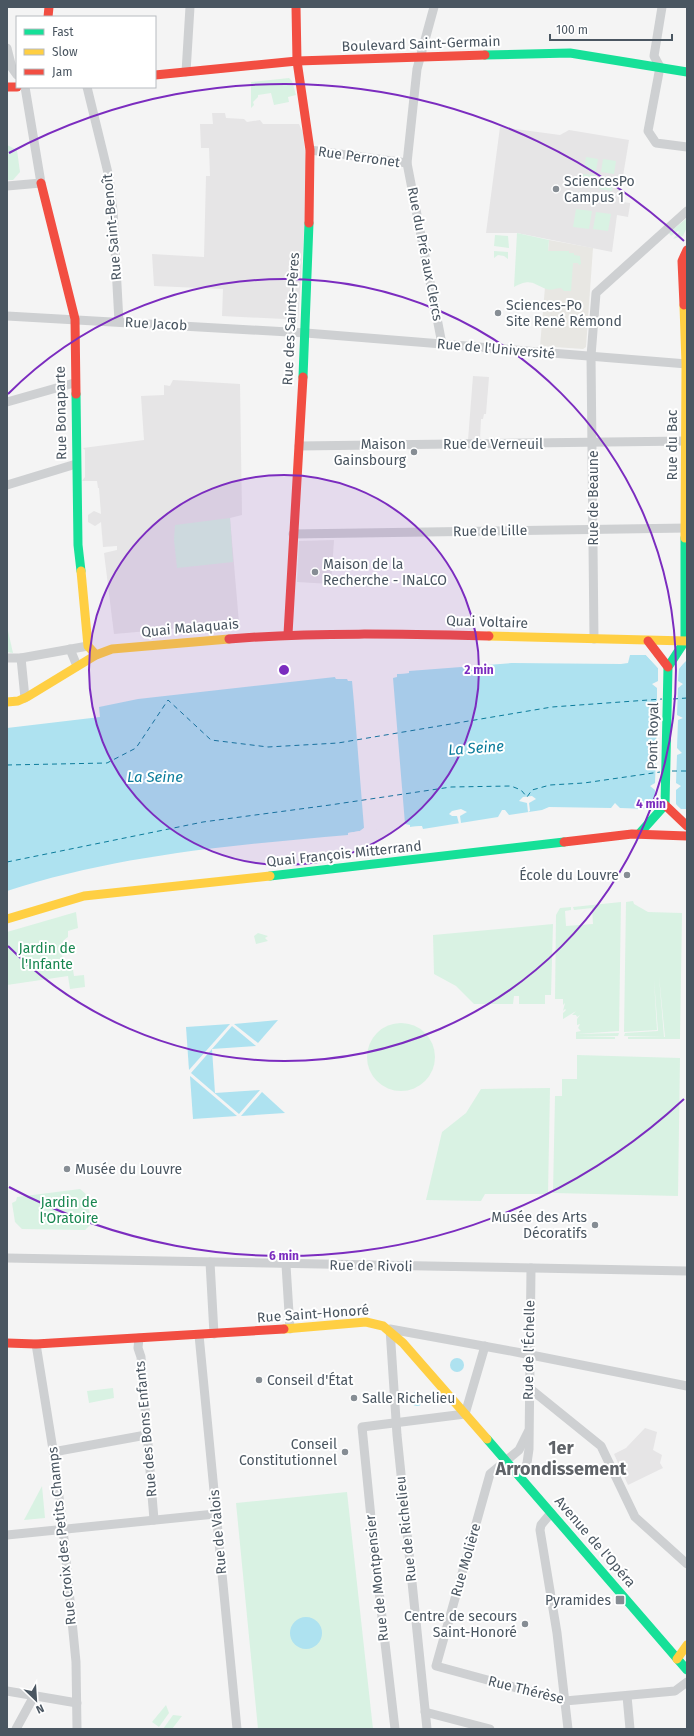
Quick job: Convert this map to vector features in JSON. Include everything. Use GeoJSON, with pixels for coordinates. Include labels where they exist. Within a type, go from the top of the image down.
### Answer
{"type":"FeatureCollection","features":[{"type":"Feature","properties":{"kind":"main road","name":"Rue des Saints-Pères"},"geometry":{"type":"LineString","coordinates":[[288,634],[306,333],[310,150],[297,61],[296,7]]}},
{"type":"Feature","properties":{"kind":"main road","name":"Boulevard Saint-Germain"},"geometry":{"type":"LineString","coordinates":[[156,75],[297,61],[570,54],[687,72]]}},
{"type":"Feature","properties":{"kind":"main road","name":"Rue Bonaparte"},"geometry":{"type":"LineString","coordinates":[[42,183],[75,319],[74,383],[78,545],[88,646]]}},
{"type":"Feature","properties":{"kind":"main road","name":"Rue du Bac"},"geometry":{"type":"LineString","coordinates":[[686,641],[687,364],[682,261],[687,250]]}},
{"type":"Feature","properties":{"kind":"main road","name":"Quai Voltaire"},"geometry":{"type":"LineString","coordinates":[[288,634],[370,633],[686,641]]}},
{"type":"Feature","properties":{"kind":"main road","name":"Quai Malaquais"},"geometry":{"type":"LineString","coordinates":[[7,702],[25,698],[96,654],[112,649],[288,634]]}},
{"type":"Feature","properties":{"kind":"main road"},"geometry":{"type":"LineString","coordinates":[[648,640],[668,667],[686,641]]}},
{"type":"Feature","properties":{"kind":"main road"},"geometry":{"type":"LineString","coordinates":[[88,646],[96,654]]}},
{"type":"Feature","properties":{"kind":"main road","name":"Pont Royal"},"geometry":{"type":"LineString","coordinates":[[665,805],[668,667]]}},
{"type":"Feature","properties":{"kind":"main road"},"geometry":{"type":"LineString","coordinates":[[639,834],[665,805],[687,826]]}},
{"type":"Feature","properties":{"kind":"main road","name":"Quai François Mitterrand"},"geometry":{"type":"LineString","coordinates":[[7,919],[84,896],[402,862],[639,834],[687,836]]}},
{"type":"Feature","properties":{"kind":"main road","name":"Rue Saint-Honoré"},"geometry":{"type":"LineString","coordinates":[[7,1343],[36,1344],[199,1335],[374,1322],[390,1329]]}},
{"type":"Feature","properties":{"kind":"main road","name":"Avenue de l'Opéra"},"geometry":{"type":"LineString","coordinates":[[390,1329],[687,1670]]}},
{"type":"Feature","properties":{"kind":"main road"},"geometry":{"type":"LineString","coordinates":[[677,1658],[687,1645]]}},
{"type":"Feature","properties":{"kind":"street"},"geometry":{"type":"LineString","coordinates":[[186,72],[190,7]]}},
{"type":"Feature","properties":{"kind":"street","name":"Rue du Pré aux Clercs"},"geometry":{"type":"LineString","coordinates":[[434,7],[420,58],[407,163],[442,344]]}},
{"type":"Feature","properties":{"kind":"street"},"geometry":{"type":"LineString","coordinates":[[662,7],[654,56],[660,67],[648,131],[656,143],[687,147]]}},
{"type":"Feature","properties":{"kind":"street"},"geometry":{"type":"LineString","coordinates":[[7,48],[12,68],[16,74]]}},
{"type":"Feature","properties":{"kind":"street"},"geometry":{"type":"LineString","coordinates":[[7,186],[42,183],[25,88]]}},
{"type":"Feature","properties":{"kind":"street","name":"Rue Saint-Benoît"},"geometry":{"type":"LineString","coordinates":[[87,88],[109,177],[114,218],[119,322]]}},
{"type":"Feature","properties":{"kind":"street","name":"Rue Perronet"},"geometry":{"type":"LineString","coordinates":[[310,150],[407,163]]}},
{"type":"Feature","properties":{"kind":"street","name":"Rue de Beaune"},"geometry":{"type":"LineString","coordinates":[[594,639],[590,356],[596,293],[687,211]]}},
{"type":"Feature","properties":{"kind":"street","name":"Rue Jacob"},"geometry":{"type":"LineString","coordinates":[[7,316],[306,333]]}},
{"type":"Feature","properties":{"kind":"street","name":"Rue de l'Université"},"geometry":{"type":"LineString","coordinates":[[306,333],[687,364]]}},
{"type":"Feature","properties":{"kind":"street"},"geometry":{"type":"LineString","coordinates":[[7,402],[74,383]]}},
{"type":"Feature","properties":{"kind":"street","name":"Rue de Verneuil"},"geometry":{"type":"LineString","coordinates":[[299,446],[687,441]]}},
{"type":"Feature","properties":{"kind":"street"},"geometry":{"type":"LineString","coordinates":[[7,485],[76,464]]}},
{"type":"Feature","properties":{"kind":"street","name":"Rue de Lille"},"geometry":{"type":"LineString","coordinates":[[293,534],[686,528]]}},
{"type":"Feature","properties":{"kind":"street"},"geometry":{"type":"LineString","coordinates":[[7,658],[21,658],[88,646]]}},
{"type":"Feature","properties":{"kind":"street"},"geometry":{"type":"LineString","coordinates":[[70,649],[77,666]]}},
{"type":"Feature","properties":{"kind":"street"},"geometry":{"type":"LineString","coordinates":[[21,658],[25,698]]}},
{"type":"Feature","properties":{"kind":"street","name":"Rue de Rivoli"},"geometry":{"type":"LineString","coordinates":[[7,1258],[286,1265],[687,1271]]}},
{"type":"Feature","properties":{"kind":"street"},"geometry":{"type":"LineString","coordinates":[[210,1262],[214,1334]]}},
{"type":"Feature","properties":{"kind":"street"},"geometry":{"type":"LineString","coordinates":[[286,1265],[290,1329]]}},
{"type":"Feature","properties":{"kind":"street","name":"Rue de l'Échelle"},"geometry":{"type":"LineString","coordinates":[[521,1478],[528,1463],[531,1268]]}},
{"type":"Feature","properties":{"kind":"street","name":"Rue Saint-Honoré"},"geometry":{"type":"LineString","coordinates":[[390,1329],[529,1354],[687,1386]]}},
{"type":"Feature","properties":{"kind":"street","name":"Rue de Richelieu"},"geometry":{"type":"LineString","coordinates":[[390,1329],[396,1424],[427,1729]]}},
{"type":"Feature","properties":{"kind":"street","name":"Rue de Valois"},"geometry":{"type":"LineString","coordinates":[[199,1335],[236,1729]]}},
{"type":"Feature","properties":{"kind":"street","name":"Rue des Bons Enfants"},"geometry":{"type":"LineString","coordinates":[[139,1338],[138,1348],[141,1357],[146,1435],[154,1520]]}},
{"type":"Feature","properties":{"kind":"street","name":"Rue Croix des Petits Champs"},"geometry":{"type":"LineString","coordinates":[[36,1344],[53,1452],[63,1529],[76,1662],[77,1729]]}},
{"type":"Feature","properties":{"kind":"street"},"geometry":{"type":"LineString","coordinates":[[396,1424],[465,1414],[485,1346]]}},
{"type":"Feature","properties":{"kind":"street"},"geometry":{"type":"LineString","coordinates":[[528,1387],[601,1446],[636,1517],[687,1564]]}},
{"type":"Feature","properties":{"kind":"street","name":"Rue de Montpensier"},"geometry":{"type":"LineString","coordinates":[[395,1729],[374,1548],[362,1427],[396,1424]]}},
{"type":"Feature","properties":{"kind":"street","name":"Rue de l'Échelle"},"geometry":{"type":"LineString","coordinates":[[506,1461],[519,1450],[528,1432]]}},
{"type":"Feature","properties":{"kind":"street"},"geometry":{"type":"LineString","coordinates":[[53,1452],[146,1435]]}},
{"type":"Feature","properties":{"kind":"street","name":"Rue Molière"},"geometry":{"type":"LineString","coordinates":[[436,1666],[490,1474],[506,1461]]}},
{"type":"Feature","properties":{"kind":"street"},"geometry":{"type":"LineString","coordinates":[[551,1513],[541,1525],[540,1530],[557,1633],[568,1729]]}},
{"type":"Feature","properties":{"kind":"street"},"geometry":{"type":"LineString","coordinates":[[7,1535],[216,1514]]}},
{"type":"Feature","properties":{"kind":"street","name":"Rue Thérèse"},"geometry":{"type":"LineString","coordinates":[[436,1666],[565,1701],[675,1691],[687,1682]]}},
{"type":"Feature","properties":{"kind":"street"},"geometry":{"type":"LineString","coordinates":[[7,1691],[77,1703]]}},
{"type":"Feature","properties":{"kind":"street"},"geometry":{"type":"LineString","coordinates":[[16,1729],[34,1696]]}},
{"type":"Feature","properties":{"kind":"street"},"geometry":{"type":"LineString","coordinates":[[627,1696],[630,1729]]}},
{"type":"Feature","properties":{"kind":"street"},"geometry":{"type":"LineString","coordinates":[[425,1712],[490,1729]]}},
{"type":"Feature","properties":{"kind":"shaded area"},"geometry":{"type":"Polygon","coordinates":[[[212,113],[225,113],[226,118],[244,119],[247,122],[260,120],[263,124],[299,124],[303,133],[306,162],[305,216],[298,323],[284,319],[222,316],[223,289],[154,286],[152,254],[204,257],[206,176],[210,176],[209,148],[201,148],[200,124],[213,124],[212,113]]]}},
{"type":"Feature","properties":{"kind":"shaded area","name":"SciencesPo Campus 1"},"geometry":{"type":"Polygon","coordinates":[[[500,127],[560,135],[569,130],[629,140],[620,194],[624,195],[623,202],[630,203],[630,205],[628,217],[617,215],[612,252],[517,233],[486,233],[500,127]]]}},
{"type":"Feature","properties":{"kind":"shaded area"},"geometry":{"type":"Polygon","coordinates":[[[549,240],[593,248],[586,347],[583,349],[540,346],[549,240]]]}},
{"type":"Feature","properties":{"kind":"shaded area"},"geometry":{"type":"Polygon","coordinates":[[[473,376],[489,377],[486,414],[484,414],[483,419],[481,419],[480,440],[468,440],[473,376]]]}},
{"type":"Feature","properties":{"kind":"shaded area"},"geometry":{"type":"Polygon","coordinates":[[[173,380],[240,384],[242,515],[230,518],[239,623],[114,634],[104,553],[117,550],[117,546],[103,547],[101,522],[95,526],[88,522],[88,515],[94,511],[101,514],[97,481],[82,481],[85,477],[85,450],[83,448],[144,440],[141,396],[164,395],[164,385],[170,386],[173,380]]]}},
{"type":"Feature","properties":{"kind":"shaded area","name":"Maison de la Recherche - INaLCO"},"geometry":{"type":"Polygon","coordinates":[[[334,540],[331,584],[297,582],[299,541],[334,540]]]}},
{"type":"Feature","properties":{"kind":"shaded area"},"geometry":{"type":"Polygon","coordinates":[[[645,1428],[657,1432],[653,1450],[662,1455],[660,1463],[663,1468],[628,1485],[614,1454],[626,1448],[645,1428]]]}},
{"type":"Feature","properties":{"kind":"green space"},"geometry":{"type":"Polygon","coordinates":[[[289,78],[292,81],[296,95],[288,97],[289,102],[274,105],[271,93],[258,95],[253,102],[254,105],[251,108],[251,82],[289,78]]]}},
{"type":"Feature","properties":{"kind":"green space"},"geometry":{"type":"Polygon","coordinates":[[[7,145],[17,150],[20,172],[13,180],[7,180],[7,145]]]}},
{"type":"Feature","properties":{"kind":"green space"},"geometry":{"type":"Polygon","coordinates":[[[586,157],[598,159],[596,171],[584,169],[586,157]]]}},
{"type":"Feature","properties":{"kind":"green space"},"geometry":{"type":"Polygon","coordinates":[[[603,159],[616,161],[614,174],[601,172],[603,159]]]}},
{"type":"Feature","properties":{"kind":"green space"},"geometry":{"type":"Polygon","coordinates":[[[583,174],[596,175],[594,188],[582,186],[583,174]]]}},
{"type":"Feature","properties":{"kind":"green space"},"geometry":{"type":"Polygon","coordinates":[[[601,176],[613,178],[612,191],[599,189],[601,176]]]}},
{"type":"Feature","properties":{"kind":"green space"},"geometry":{"type":"Polygon","coordinates":[[[576,209],[592,211],[589,229],[573,227],[576,209]]]}},
{"type":"Feature","properties":{"kind":"green space"},"geometry":{"type":"Polygon","coordinates":[[[596,212],[611,214],[608,231],[593,229],[596,212]]]}},
{"type":"Feature","properties":{"kind":"green space"},"geometry":{"type":"Polygon","coordinates":[[[687,218],[687,227],[683,236],[673,239],[679,232],[678,231],[671,236],[669,233],[687,218]]]}},
{"type":"Feature","properties":{"kind":"green space"},"geometry":{"type":"Polygon","coordinates":[[[517,233],[549,240],[548,251],[569,251],[569,253],[574,253],[574,255],[580,256],[581,264],[579,265],[578,263],[573,263],[571,291],[564,291],[561,288],[548,290],[528,282],[514,287],[517,233]]]}},
{"type":"Feature","properties":{"kind":"green space"},"geometry":{"type":"Polygon","coordinates":[[[495,235],[508,236],[509,248],[494,246],[495,235]]]}},
{"type":"Feature","properties":{"kind":"green space"},"geometry":{"type":"Polygon","coordinates":[[[494,251],[508,252],[508,259],[504,256],[498,255],[494,258],[494,251]]]}},
{"type":"Feature","properties":{"kind":"green space"},"geometry":{"type":"Polygon","coordinates":[[[230,518],[233,562],[177,568],[174,540],[175,525],[230,518]]]}},
{"type":"Feature","properties":{"kind":"green space"},"geometry":{"type":"Polygon","coordinates":[[[8,631],[13,653],[7,652],[8,631]]]}},
{"type":"Feature","properties":{"kind":"green space"},"geometry":{"type":"Polygon","coordinates":[[[633,901],[634,904],[648,912],[682,913],[680,1039],[628,1039],[628,1037],[664,1037],[624,1036],[625,1033],[658,1031],[654,980],[657,1030],[624,1032],[626,902],[633,901]],[[659,976],[664,1037],[665,1037],[659,976]]]}},
{"type":"Feature","properties":{"kind":"green space"},"geometry":{"type":"Polygon","coordinates":[[[621,902],[619,1031],[577,1034],[619,1033],[618,1036],[576,1036],[576,1032],[581,1031],[578,1028],[580,1024],[577,1025],[577,1019],[580,1015],[577,1017],[576,1015],[572,1015],[576,1011],[563,1019],[563,1013],[566,1010],[565,1009],[563,1011],[565,1003],[563,1005],[563,999],[555,999],[556,915],[560,908],[571,907],[571,910],[565,911],[566,926],[593,924],[592,908],[574,910],[573,907],[621,902]]]}},
{"type":"Feature","properties":{"kind":"green space","name":"Jardin de l'Infante"},"geometry":{"type":"Polygon","coordinates":[[[76,912],[78,928],[68,931],[68,937],[62,943],[61,950],[65,964],[73,970],[74,976],[84,975],[85,987],[70,989],[68,976],[7,985],[7,932],[76,912]]]}},
{"type":"Feature","properties":{"kind":"green space"},"geometry":{"type":"Polygon","coordinates":[[[553,924],[551,995],[545,995],[545,1004],[519,1004],[519,996],[514,996],[513,1004],[474,1004],[456,986],[434,974],[433,935],[553,924]]]}},
{"type":"Feature","properties":{"kind":"green space"},"geometry":{"type":"Polygon","coordinates":[[[258,933],[268,936],[265,938],[268,941],[256,944],[254,936],[258,933]]]}},
{"type":"Feature","properties":{"kind":"green space"},"geometry":{"type":"Polygon","coordinates":[[[401,1023],[414,1026],[425,1033],[432,1044],[435,1057],[432,1070],[425,1081],[414,1088],[401,1091],[388,1088],[377,1081],[370,1070],[367,1057],[370,1044],[377,1033],[388,1026],[401,1023]]]}},
{"type":"Feature","properties":{"kind":"green space"},"geometry":{"type":"Polygon","coordinates":[[[576,1036],[615,1037],[615,1039],[576,1039],[576,1036]]]}},
{"type":"Feature","properties":{"kind":"green space"},"geometry":{"type":"Polygon","coordinates":[[[577,1055],[680,1058],[678,1196],[553,1193],[555,1096],[562,1096],[562,1079],[577,1079],[577,1055]]]}},
{"type":"Feature","properties":{"kind":"green space"},"geometry":{"type":"Polygon","coordinates":[[[550,1088],[548,1194],[485,1194],[481,1201],[426,1200],[442,1132],[466,1113],[481,1089],[550,1088]]]}},
{"type":"Feature","properties":{"kind":"green space","name":"Jardin de l'Oratoire"},"geometry":{"type":"Polygon","coordinates":[[[80,1189],[87,1195],[91,1224],[85,1230],[22,1229],[15,1222],[12,1203],[16,1201],[17,1197],[80,1189]]]}},
{"type":"Feature","properties":{"kind":"green space"},"geometry":{"type":"Polygon","coordinates":[[[113,1388],[114,1398],[89,1403],[87,1391],[113,1388]]]}},
{"type":"Feature","properties":{"kind":"green space"},"geometry":{"type":"Polygon","coordinates":[[[42,1486],[45,1518],[24,1520],[42,1486]]]}},
{"type":"Feature","properties":{"kind":"green space"},"geometry":{"type":"Polygon","coordinates":[[[347,1492],[373,1729],[258,1729],[236,1503],[347,1492]]]}},
{"type":"Feature","properties":{"kind":"green space"},"geometry":{"type":"Polygon","coordinates":[[[166,1705],[169,1713],[159,1727],[152,1722],[166,1705]]]}},
{"type":"Feature","properties":{"kind":"green space"},"geometry":{"type":"Polygon","coordinates":[[[173,1715],[182,1716],[172,1729],[163,1729],[173,1715]]]}},
{"type":"Feature","properties":{"kind":"water","name":"La Seine"},"geometry":{"type":"Polygon","coordinates":[[[630,655],[646,655],[658,668],[679,668],[687,660],[687,809],[681,809],[675,804],[655,803],[649,809],[620,808],[615,803],[611,808],[549,807],[542,810],[509,815],[505,810],[502,810],[498,817],[423,829],[422,826],[410,827],[410,825],[364,828],[360,831],[348,833],[348,835],[176,853],[133,860],[91,868],[7,891],[7,728],[100,717],[99,707],[138,699],[335,677],[336,679],[348,679],[348,681],[397,676],[397,674],[409,673],[409,671],[512,663],[621,664],[628,663],[630,655]]]}},
{"type":"Feature","properties":{"kind":"water"},"geometry":{"type":"Polygon","coordinates":[[[278,1020],[258,1043],[234,1024],[278,1020]]]}},
{"type":"Feature","properties":{"kind":"water"},"geometry":{"type":"Polygon","coordinates":[[[230,1024],[189,1070],[186,1027],[230,1024]]]}},
{"type":"Feature","properties":{"kind":"water"},"geometry":{"type":"Polygon","coordinates":[[[232,1026],[256,1046],[212,1049],[215,1093],[260,1090],[239,1114],[191,1073],[232,1026]]]}},
{"type":"Feature","properties":{"kind":"water"},"geometry":{"type":"Polygon","coordinates":[[[190,1076],[237,1116],[193,1119],[190,1076]]]}},
{"type":"Feature","properties":{"kind":"water"},"geometry":{"type":"Polygon","coordinates":[[[262,1092],[285,1113],[241,1116],[262,1092]]]}},
{"type":"Feature","properties":{"kind":"water"},"geometry":{"type":"Polygon","coordinates":[[[457,1358],[462,1360],[464,1365],[462,1370],[457,1372],[452,1370],[450,1365],[452,1360],[457,1358]]]}},
{"type":"Feature","properties":{"kind":"water"},"geometry":{"type":"Polygon","coordinates":[[[417,1392],[422,1394],[424,1399],[422,1404],[417,1406],[412,1404],[410,1399],[412,1394],[417,1392]]]}},
{"type":"Feature","properties":{"kind":"water"},"geometry":{"type":"Polygon","coordinates":[[[303,1617],[309,1617],[319,1624],[322,1633],[321,1639],[315,1646],[309,1649],[303,1649],[293,1642],[290,1636],[290,1630],[297,1620],[303,1617]]]}},
{"type":"Feature","properties":{"kind":"pier"},"geometry":{"type":"Polygon","coordinates":[[[646,655],[649,655],[659,666],[678,666],[687,658],[679,669],[678,681],[683,684],[678,688],[677,715],[683,718],[678,720],[677,748],[682,753],[677,755],[676,783],[681,786],[676,790],[676,804],[682,811],[675,806],[656,805],[647,811],[655,803],[655,790],[650,786],[655,783],[656,756],[650,753],[656,749],[657,721],[651,718],[657,715],[657,688],[652,684],[658,681],[658,668],[646,655]]]}},
{"type":"Feature","properties":{"kind":"pier"},"geometry":{"type":"Polygon","coordinates":[[[409,669],[409,673],[397,674],[397,677],[393,678],[405,824],[410,825],[410,827],[422,826],[422,831],[421,828],[410,829],[405,827],[364,830],[361,833],[350,834],[349,837],[348,833],[360,831],[364,828],[354,703],[352,681],[348,681],[347,679],[336,679],[335,675],[337,677],[348,677],[352,679],[395,675],[396,673],[407,671],[409,669]]]}},
{"type":"Feature","properties":{"kind":"pier"},"geometry":{"type":"Polygon","coordinates":[[[532,796],[536,799],[529,803],[530,811],[528,812],[527,803],[519,801],[523,797],[532,796]]]}},
{"type":"Feature","properties":{"kind":"pier"},"geometry":{"type":"Polygon","coordinates":[[[461,809],[467,812],[460,816],[461,823],[459,824],[457,816],[452,816],[449,814],[452,811],[461,809]]]}},
{"type":"Feature","properties":{"kind":"ferry route"},"geometry":{"type":"LineString","coordinates":[[673,699],[687,698]]}},
{"type":"Feature","properties":{"kind":"ferry route"},"geometry":{"type":"LineString","coordinates":[[7,765],[107,763],[136,748],[168,700],[211,740],[268,747],[338,743],[552,707],[662,699]]}},
{"type":"Feature","properties":{"kind":"ferry route"},"geometry":{"type":"LineString","coordinates":[[672,771],[687,771]]}},
{"type":"Feature","properties":{"kind":"ferry route"},"geometry":{"type":"LineString","coordinates":[[7,862],[203,822],[451,787],[511,786],[521,790],[527,797],[532,790],[550,785],[584,783],[660,772]]}},
{"type":"Feature","properties":{"kind":"traffic: fast"},"geometry":{"type":"LineString","coordinates":[[485,55],[570,53],[687,72]]}},
{"type":"Feature","properties":{"kind":"traffic: fast"},"geometry":{"type":"LineString","coordinates":[[303,377],[309,223]]}},
{"type":"Feature","properties":{"kind":"traffic: fast"},"geometry":{"type":"LineString","coordinates":[[76,394],[78,545],[81,571]]}},
{"type":"Feature","properties":{"kind":"traffic: fast"},"geometry":{"type":"LineString","coordinates":[[639,834],[665,805],[668,667],[685,641],[685,538]]}},
{"type":"Feature","properties":{"kind":"traffic: fast"},"geometry":{"type":"LineString","coordinates":[[270,876],[564,842]]}},
{"type":"Feature","properties":{"kind":"traffic: fast"},"geometry":{"type":"LineString","coordinates":[[487,1439],[687,1670]]}},
{"type":"Feature","properties":{"kind":"traffic: slow"},"geometry":{"type":"LineString","coordinates":[[684,305],[686,364],[685,538]]}},
{"type":"Feature","properties":{"kind":"traffic: slow"},"geometry":{"type":"LineString","coordinates":[[81,571],[88,646],[96,655]]}},
{"type":"Feature","properties":{"kind":"traffic: slow"},"geometry":{"type":"LineString","coordinates":[[489,636],[687,641]]}},
{"type":"Feature","properties":{"kind":"traffic: slow"},"geometry":{"type":"LineString","coordinates":[[7,702],[18,701],[27,697],[96,655],[112,649],[229,639]]}},
{"type":"Feature","properties":{"kind":"traffic: slow"},"geometry":{"type":"LineString","coordinates":[[7,919],[84,896],[270,876]]}},
{"type":"Feature","properties":{"kind":"traffic: slow"},"geometry":{"type":"LineString","coordinates":[[284,1329],[366,1322],[383,1326],[403,1343],[487,1439]]}},
{"type":"Feature","properties":{"kind":"traffic: slow"},"geometry":{"type":"LineString","coordinates":[[677,1659],[687,1645]]}},
{"type":"Feature","properties":{"kind":"traffic: jam"},"geometry":{"type":"LineString","coordinates":[[48,16],[49,7]]}},
{"type":"Feature","properties":{"kind":"traffic: jam"},"geometry":{"type":"LineString","coordinates":[[296,7],[297,61],[310,150],[309,223]]}},
{"type":"Feature","properties":{"kind":"traffic: jam"},"geometry":{"type":"LineString","coordinates":[[156,75],[297,61],[485,55]]}},
{"type":"Feature","properties":{"kind":"traffic: jam"},"geometry":{"type":"LineString","coordinates":[[7,87],[16,87]]}},
{"type":"Feature","properties":{"kind":"traffic: jam"},"geometry":{"type":"LineString","coordinates":[[41,183],[75,319],[76,394]]}},
{"type":"Feature","properties":{"kind":"traffic: jam"},"geometry":{"type":"LineString","coordinates":[[684,305],[682,261],[687,250]]}},
{"type":"Feature","properties":{"kind":"traffic: jam"},"geometry":{"type":"LineString","coordinates":[[288,634],[303,377]]}},
{"type":"Feature","properties":{"kind":"traffic: jam"},"geometry":{"type":"LineString","coordinates":[[229,639],[327,634],[489,636]]}},
{"type":"Feature","properties":{"kind":"traffic: jam"},"geometry":{"type":"LineString","coordinates":[[648,641],[668,667]]}},
{"type":"Feature","properties":{"kind":"traffic: jam"},"geometry":{"type":"LineString","coordinates":[[665,805],[687,826]]}},
{"type":"Feature","properties":{"kind":"traffic: jam"},"geometry":{"type":"LineString","coordinates":[[564,842],[632,834],[687,836]]}},
{"type":"Feature","properties":{"kind":"traffic: jam"},"geometry":{"type":"LineString","coordinates":[[7,1343],[36,1344],[284,1329]]}},
{"type":"Feature","properties":{"kind":"place","name":"SciencesPo Campus 1"},"geometry":{"type":"Point","coordinates":[556,189]}},
{"type":"Feature","properties":{"kind":"place","name":"Sciences-Po Site René Rémond"},"geometry":{"type":"Point","coordinates":[498,313]}},
{"type":"Feature","properties":{"kind":"place","name":"Maison Gainsbourg"},"geometry":{"type":"Point","coordinates":[414,452]}},
{"type":"Feature","properties":{"kind":"place","name":"Maison de la Recherche - INaLCO"},"geometry":{"type":"Point","coordinates":[315,572]}},
{"type":"Feature","properties":{"kind":"place","name":"École du Louvre"},"geometry":{"type":"Point","coordinates":[627,875]}},
{"type":"Feature","properties":{"kind":"place","name":"Musée du Louvre"},"geometry":{"type":"Point","coordinates":[67,1169]}},
{"type":"Feature","properties":{"kind":"place","name":"Musée des Arts Décoratifs"},"geometry":{"type":"Point","coordinates":[595,1225]}},
{"type":"Feature","properties":{"kind":"place","name":"Conseil d'État"},"geometry":{"type":"Point","coordinates":[259,1380]}},
{"type":"Feature","properties":{"kind":"place","name":"Salle Richelieu"},"geometry":{"type":"Point","coordinates":[354,1398]}},
{"type":"Feature","properties":{"kind":"place","name":"Conseil Constitutionnel"},"geometry":{"type":"Point","coordinates":[345,1452]}},
{"type":"Feature","properties":{"kind":"place","name":"Pyramides"},"geometry":{"type":"Point","coordinates":[620,1600]}},
{"type":"Feature","properties":{"kind":"place","name":"Centre de secours Saint-Honoré"},"geometry":{"type":"Point","coordinates":[525,1624]}},
{"type":"Feature","properties":{"kind":"district","name":"1er Arrondissement"},"geometry":{"type":"Point","coordinates":[561,1458]}}]}
